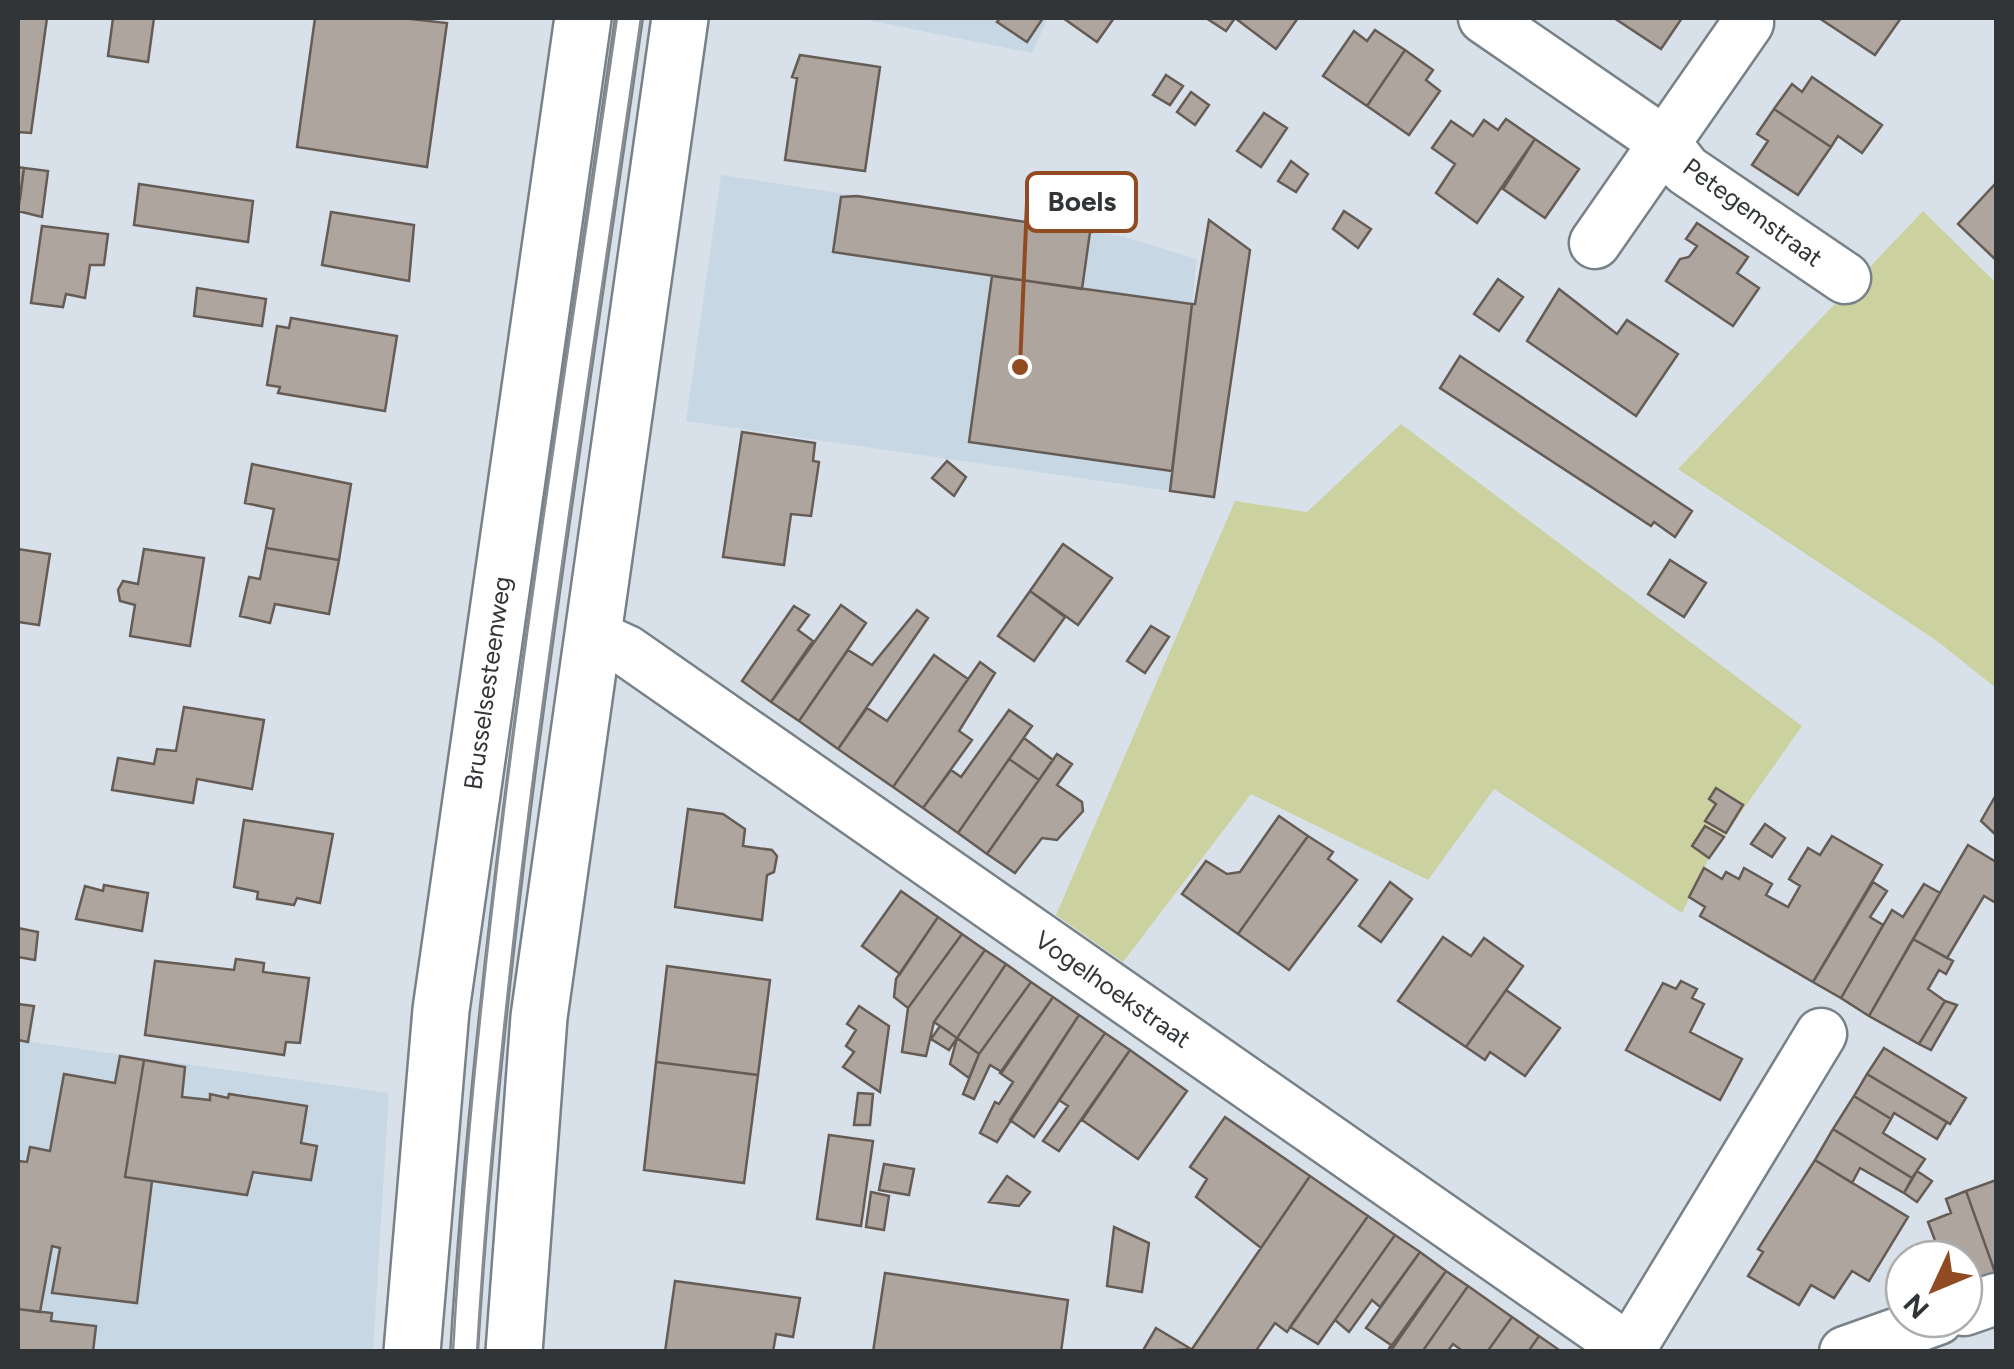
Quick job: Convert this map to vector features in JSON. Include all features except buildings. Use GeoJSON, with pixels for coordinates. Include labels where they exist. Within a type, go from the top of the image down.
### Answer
{"type":"FeatureCollection","features":[{"type":"Feature","properties":{"kind":"main road","name":"Brusselsesteenweg"},"geometry":{"type":"LineString","coordinates":[[412,1352],[440,1010],[583,18]]}},
{"type":"Feature","properties":{"kind":"main road"},"geometry":{"type":"LineString","coordinates":[[514,1352],[539,1017],[680,18]]}},
{"type":"Feature","properties":{"kind":"street","name":"Petegemstraat"},"geometry":{"type":"LineString","coordinates":[[1484,18],[1664,142],[1686,170],[1845,278]]}},
{"type":"Feature","properties":{"kind":"street","name":"Petegemstraat"},"geometry":{"type":"LineString","coordinates":[[1595,243],[1748,23]]}},
{"type":"Feature","properties":{"kind":"street","name":"Vogelhoekstraat"},"geometry":{"type":"LineString","coordinates":[[592,635],[627,651],[1632,1350],[1821,1034]]}},
{"type":"Feature","properties":{"kind":"street"},"geometry":{"type":"LineString","coordinates":[[1845,1352],[1884,1338]]}},
{"type":"Feature","properties":{"kind":"lane"},"geometry":{"type":"LineString","coordinates":[[464,1352],[475,1181],[498,955],[629,18]]}},
{"type":"Feature","properties":{"kind":"shaded area"},"geometry":{"type":"Polygon","coordinates":[[[857,18],[1048,18],[1032,53],[857,18]]]}},
{"type":"Feature","properties":{"kind":"shaded area"},"geometry":{"type":"Polygon","coordinates":[[[721,175],[1121,236],[1197,259],[1170,491],[686,421],[721,175]]]}},
{"type":"Feature","properties":{"kind":"shaded area"},"geometry":{"type":"Polygon","coordinates":[[[18,1040],[389,1093],[373,1351],[18,1351],[18,1040]]]}},
{"type":"Feature","properties":{"kind":"green space"},"geometry":{"type":"Polygon","coordinates":[[[1923,211],[1996,283],[1996,688],[1937,641],[1678,469],[1923,211]]]}},
{"type":"Feature","properties":{"kind":"green space"},"geometry":{"type":"Polygon","coordinates":[[[1401,424],[1802,726],[1709,858],[1682,913],[1494,789],[1428,880],[1251,794],[1123,962],[1056,915],[1235,501],[1307,512],[1401,424]]]}},
{"type":"Feature","properties":{"kind":"tram line"},"geometry":{"type":"LineString","coordinates":[[453,1352],[480,1017],[499,850],[617,18]]}},
{"type":"Feature","properties":{"kind":"tram line"},"geometry":{"type":"LineString","coordinates":[[477,1352],[489,1184],[524,850],[641,18]]}},
{"type":"Feature","properties":{"kind":"place","name":"Boels"},"geometry":{"type":"Point","coordinates":[1020,367]}}]}
